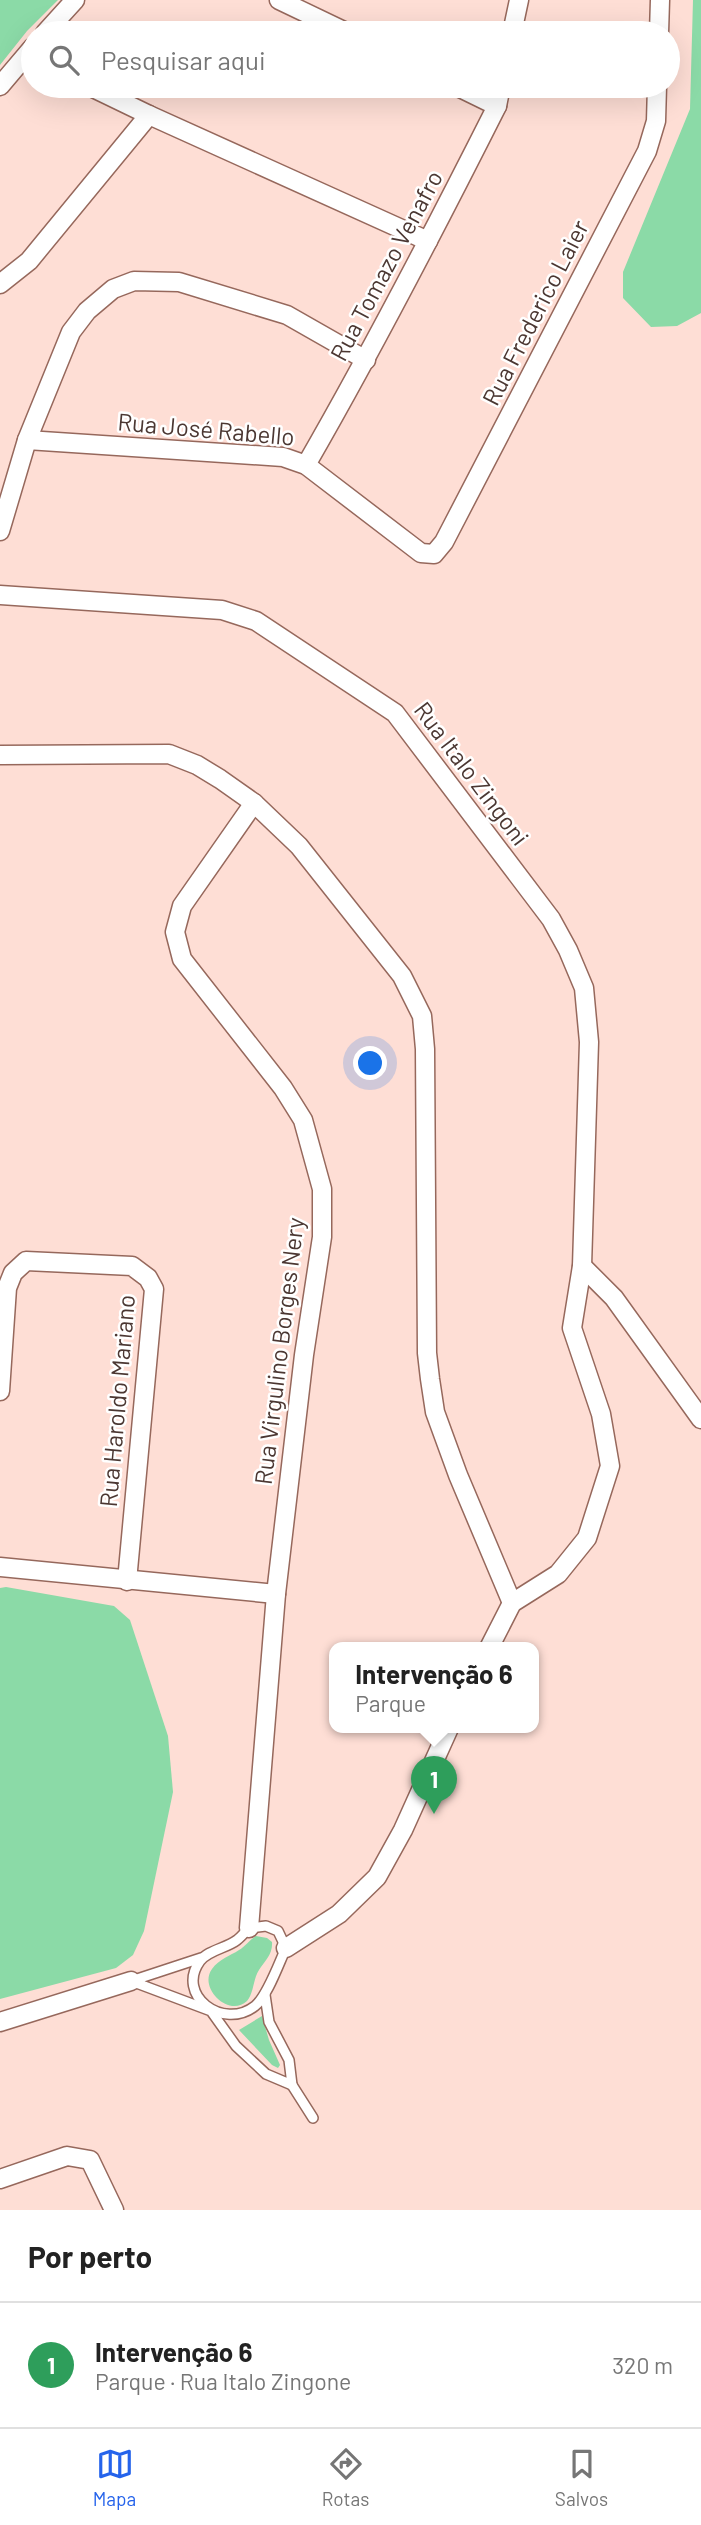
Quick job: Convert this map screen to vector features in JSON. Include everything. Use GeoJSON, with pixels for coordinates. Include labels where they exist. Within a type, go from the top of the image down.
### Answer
{"type":"FeatureCollection","features":[{"type":"Feature","properties":{"kind":"street"},"geometry":{"type":"LineString","coordinates":[[57,21],[75,0]]}},
{"type":"Feature","properties":{"kind":"street"},"geometry":{"type":"LineString","coordinates":[[279,0],[302,5],[328,21]]}},
{"type":"Feature","properties":{"kind":"street"},"geometry":{"type":"LineString","coordinates":[[515,21],[519,0]]}},
{"type":"Feature","properties":{"kind":"street"},"geometry":{"type":"LineString","coordinates":[[659,21],[660,0]]}},
{"type":"Feature","properties":{"kind":"street"},"geometry":{"type":"LineString","coordinates":[[0,86],[21,64]]}},
{"type":"Feature","properties":{"kind":"street"},"geometry":{"type":"LineString","coordinates":[[113,98],[428,241]]}},
{"type":"Feature","properties":{"kind":"street"},"geometry":{"type":"LineString","coordinates":[[481,98],[498,106]]}},
{"type":"Feature","properties":{"kind":"street","name":"Rua Tomazo Venafro"},"geometry":{"type":"LineString","coordinates":[[306,465],[366,360],[498,106],[500,98]]}},
{"type":"Feature","properties":{"kind":"street","name":"Rua Frederico Laier"},"geometry":{"type":"LineString","coordinates":[[433,554],[444,541],[647,151],[656,121],[657,98]]}},
{"type":"Feature","properties":{"kind":"street"},"geometry":{"type":"LineString","coordinates":[[0,284],[29,261],[149,116]]}},
{"type":"Feature","properties":{"kind":"street"},"geometry":{"type":"LineString","coordinates":[[0,531],[27,440],[72,332],[87,311],[113,289],[134,281],[179,282],[287,315],[366,360]]}},
{"type":"Feature","properties":{"kind":"street","name":"Rua José Rabello"},"geometry":{"type":"LineString","coordinates":[[27,440],[283,457],[306,465],[421,553],[433,554]]}},
{"type":"Feature","properties":{"kind":"street","name":"Rua Italo Zingoni"},"geometry":{"type":"LineString","coordinates":[[0,595],[222,610],[256,621],[395,712],[551,919],[568,950],[583,988],[589,1042],[582,1266],[572,1328],[600,1414],[611,1466],[587,1538],[558,1574],[512,1603]]}},
{"type":"Feature","properties":{"kind":"street"},"geometry":{"type":"LineString","coordinates":[[0,755],[169,754],[197,765],[254,803],[299,846],[402,976],[422,1016],[425,1049],[427,1353],[430,1379],[435,1412],[457,1475],[512,1603],[492,1642]]}},
{"type":"Feature","properties":{"kind":"street","name":"Rua Virgulino Borges Nery"},"geometry":{"type":"LineString","coordinates":[[248,1928],[276,1594],[303,1355],[322,1237],[322,1189],[303,1120],[283,1088],[182,959],[175,932],[182,906],[254,803]]}},
{"type":"Feature","properties":{"kind":"street","name":"Rua Haroldo Mariano"},"geometry":{"type":"LineString","coordinates":[[0,1391],[6,1287],[13,1273],[26,1261],[132,1266],[148,1278],[154,1289],[127,1581]]}},
{"type":"Feature","properties":{"kind":"street"},"geometry":{"type":"LineString","coordinates":[[582,1266],[614,1298],[701,1419]]}},
{"type":"Feature","properties":{"kind":"street"},"geometry":{"type":"LineString","coordinates":[[0,1567],[276,1594]]}},
{"type":"Feature","properties":{"kind":"street"},"geometry":{"type":"LineString","coordinates":[[286,1948],[339,1914],[377,1877],[403,1830],[447,1733]]}},
{"type":"Feature","properties":{"kind":"street"},"geometry":{"type":"LineString","coordinates":[[0,2022],[131,1981]]}},
{"type":"Feature","properties":{"kind":"street"},"geometry":{"type":"LineString","coordinates":[[0,2179],[67,2156],[90,2160],[114,2210]]}},
{"type":"Feature","properties":{"kind":"lane"},"geometry":{"type":"LineString","coordinates":[[266,1926],[278,1931],[286,1948],[265,1995],[255,2006],[229,2016],[131,1981],[201,1958],[237,1940],[248,1928],[266,1926]]}},
{"type":"Feature","properties":{"kind":"lane"},"geometry":{"type":"LineString","coordinates":[[201,1958],[195,1969],[193,1983],[197,1995],[236,2046],[256,2065],[266,2074],[292,2085]]}},
{"type":"Feature","properties":{"kind":"lane"},"geometry":{"type":"LineString","coordinates":[[265,1995],[269,2022],[289,2060],[292,2085],[313,2118]]}},
{"type":"Feature","properties":{"kind":"green space"},"geometry":{"type":"Polygon","coordinates":[[[0,0],[58,0],[37,21],[21,21],[21,39],[0,65],[0,0]]]}},
{"type":"Feature","properties":{"kind":"green space"},"geometry":{"type":"Polygon","coordinates":[[[693,0],[701,0],[701,313],[677,326],[651,327],[623,298],[623,272],[690,109],[693,0]]]}},
{"type":"Feature","properties":{"kind":"green space"},"geometry":{"type":"Polygon","coordinates":[[[0,1588],[114,1606],[130,1620],[168,1736],[173,1792],[144,1931],[133,1955],[116,1968],[0,1999],[0,1588]]]}},
{"type":"Feature","properties":{"kind":"green space"},"geometry":{"type":"Polygon","coordinates":[[[256,1936],[267,1938],[272,1942],[272,1946],[257,1974],[249,1998],[240,2005],[224,2003],[212,1992],[209,1984],[212,1969],[256,1936]]]}},
{"type":"Feature","properties":{"kind":"green space"},"geometry":{"type":"Polygon","coordinates":[[[262,2016],[280,2065],[278,2068],[239,2030],[262,2016]]]}},
{"type":"Feature","properties":{"kind":"place","name":"Intervenção 6"},"geometry":{"type":"Point","coordinates":[434,1814]}}]}
